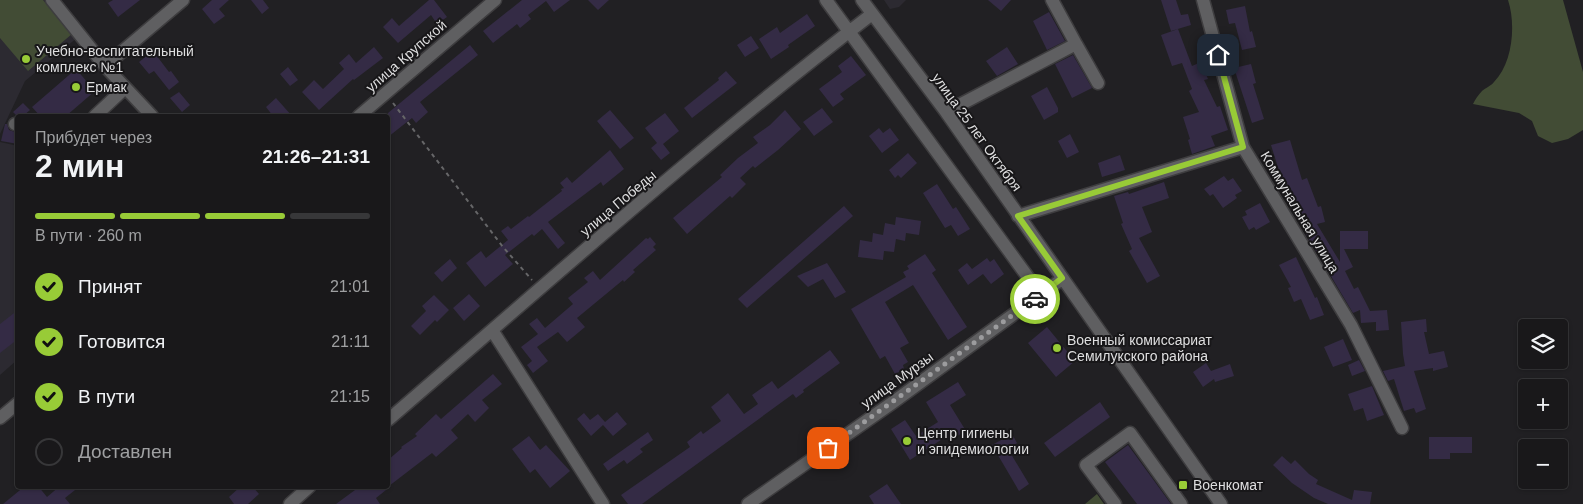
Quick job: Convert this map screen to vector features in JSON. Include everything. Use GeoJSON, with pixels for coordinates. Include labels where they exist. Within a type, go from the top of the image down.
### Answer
{"type":"FeatureCollection","features":[{"type":"Feature","properties":{"kind":"street"},"geometry":{"type":"LineString","coordinates":[[52,0],[105,66],[150,114]]}},
{"type":"Feature","properties":{"kind":"street"},"geometry":{"type":"LineString","coordinates":[[105,66],[183,0]]}},
{"type":"Feature","properties":{"kind":"street","name":"улица Крупской"},"geometry":{"type":"LineString","coordinates":[[361,114],[495,0]]}},
{"type":"Feature","properties":{"kind":"street"},"geometry":{"type":"LineString","coordinates":[[826,0],[1041,295]]}},
{"type":"Feature","properties":{"kind":"street","name":"улица 25 лет Октября"},"geometry":{"type":"LineString","coordinates":[[862,0],[946,112],[1221,504]]}},
{"type":"Feature","properties":{"kind":"street"},"geometry":{"type":"LineString","coordinates":[[1052,0],[1098,83]]}},
{"type":"Feature","properties":{"kind":"street","name":"Коммунальная улица"},"geometry":{"type":"LineString","coordinates":[[1203,0],[1243,147],[1351,325],[1402,428]]}},
{"type":"Feature","properties":{"kind":"street","name":"улица Победы"},"geometry":{"type":"LineString","coordinates":[[390,418],[728,129],[872,14]]}},
{"type":"Feature","properties":{"kind":"street"},"geometry":{"type":"LineString","coordinates":[[946,112],[1076,44]]}},
{"type":"Feature","properties":{"kind":"street"},"geometry":{"type":"LineString","coordinates":[[97,114],[125,88]]}},
{"type":"Feature","properties":{"kind":"street"},"geometry":{"type":"LineString","coordinates":[[1018,216],[1243,147]]}},
{"type":"Feature","properties":{"kind":"street","name":"улица Мурзы"},"geometry":{"type":"LineString","coordinates":[[748,504],[892,403],[1062,278]]}},
{"type":"Feature","properties":{"kind":"street"},"geometry":{"type":"LineString","coordinates":[[492,330],[604,504]]}},
{"type":"Feature","properties":{"kind":"street"},"geometry":{"type":"LineString","coordinates":[[0,418],[15,406]]}},
{"type":"Feature","properties":{"kind":"street"},"geometry":{"type":"LineString","coordinates":[[1115,504],[1086,465],[1130,433],[1181,504]]}},
{"type":"Feature","properties":{"kind":"street"},"geometry":{"type":"LineString","coordinates":[[290,504],[307,489]]}},
{"type":"Feature","properties":{"kind":"path"},"geometry":{"type":"LineString","coordinates":[[385,93],[503,247],[540,288]]}},
{"type":"Feature","properties":{"kind":"shaded area","name":"Учебно-воспитательный комплекс №1"},"geometry":{"type":"Polygon","coordinates":[[[0,0],[47,0],[78,37],[25,81],[0,134],[0,0]]]}},
{"type":"Feature","properties":{"kind":"shaded area"},"geometry":{"type":"Polygon","coordinates":[[[884,0],[906,0],[899,7],[890,9],[884,0]]]}},
{"type":"Feature","properties":{"kind":"shaded area"},"geometry":{"type":"Polygon","coordinates":[[[0,142],[15,145],[15,362],[0,375],[0,142]]]}},
{"type":"Feature","properties":{"kind":"green space","name":"Учебно-воспитательный комплекс №1"},"geometry":{"type":"Polygon","coordinates":[[[0,0],[43,0],[72,34],[28,71],[0,38],[0,0]]]}},
{"type":"Feature","properties":{"kind":"green space"},"geometry":{"type":"Polygon","coordinates":[[[1508,0],[1563,0],[1583,72],[1583,130],[1568,139],[1552,143],[1538,136],[1532,121],[1519,113],[1473,104],[1483,90],[1493,83],[1500,74],[1509,54],[1512,20],[1508,0]]]}},
{"type":"Feature","properties":{"kind":"green space"},"geometry":{"type":"Polygon","coordinates":[[[1097,494],[1104,504],[1085,504],[1097,494]]]}},
{"type":"Feature","properties":{"kind":"building"},"geometry":{"type":"Polygon","coordinates":[[[113,0],[140,0],[118,17],[108,3],[113,0]]]}},
{"type":"Feature","properties":{"kind":"building"},"geometry":{"type":"Polygon","coordinates":[[[212,0],[229,0],[219,9],[225,16],[214,24],[202,9],[212,0]]]}},
{"type":"Feature","properties":{"kind":"building"},"geometry":{"type":"Polygon","coordinates":[[[251,0],[263,0],[269,8],[262,14],[251,0]]]}},
{"type":"Feature","properties":{"kind":"building"},"geometry":{"type":"Polygon","coordinates":[[[429,0],[434,0],[447,17],[437,24],[431,15],[398,43],[383,27],[392,18],[399,26],[429,0]]]}},
{"type":"Feature","properties":{"kind":"building"},"geometry":{"type":"Polygon","coordinates":[[[522,0],[570,0],[554,12],[546,1],[528,15],[531,19],[520,28],[517,24],[493,43],[483,31],[522,0]]]}},
{"type":"Feature","properties":{"kind":"building"},"geometry":{"type":"Polygon","coordinates":[[[588,0],[609,0],[598,10],[588,0]]]}},
{"type":"Feature","properties":{"kind":"building"},"geometry":{"type":"Polygon","coordinates":[[[988,0],[1011,0],[1001,11],[988,0]]]}},
{"type":"Feature","properties":{"kind":"building"},"geometry":{"type":"Polygon","coordinates":[[[1161,0],[1176,0],[1181,15],[1188,14],[1191,25],[1171,31],[1161,0]]]}},
{"type":"Feature","properties":{"kind":"building"},"geometry":{"type":"Polygon","coordinates":[[[1245,6],[1250,32],[1252,31],[1256,47],[1242,50],[1235,23],[1229,24],[1226,10],[1245,6]]]}},
{"type":"Feature","properties":{"kind":"building"},"geometry":{"type":"Polygon","coordinates":[[[1049,12],[1065,41],[1047,50],[1033,21],[1049,12]]]}},
{"type":"Feature","properties":{"kind":"building"},"geometry":{"type":"Polygon","coordinates":[[[807,14],[815,26],[771,59],[759,39],[777,27],[780,33],[807,14]]]}},
{"type":"Feature","properties":{"kind":"building"},"geometry":{"type":"Polygon","coordinates":[[[1178,29],[1192,66],[1201,62],[1208,79],[1204,80],[1217,107],[1220,106],[1228,130],[1211,136],[1215,146],[1192,154],[1188,140],[1190,139],[1183,117],[1199,112],[1189,91],[1192,89],[1182,63],[1172,66],[1161,35],[1178,29]]]}},
{"type":"Feature","properties":{"kind":"building"},"geometry":{"type":"Polygon","coordinates":[[[751,36],[759,48],[745,57],[737,45],[751,36]]]}},
{"type":"Feature","properties":{"kind":"building"},"geometry":{"type":"Polygon","coordinates":[[[470,45],[478,55],[420,102],[428,112],[416,123],[412,118],[390,135],[390,114],[388,113],[470,45]]]}},
{"type":"Feature","properties":{"kind":"building"},"geometry":{"type":"Polygon","coordinates":[[[374,47],[383,58],[353,79],[319,110],[302,92],[314,80],[323,89],[344,69],[339,63],[349,54],[356,63],[374,47]]]}},
{"type":"Feature","properties":{"kind":"building"},"geometry":{"type":"Polygon","coordinates":[[[1007,47],[1018,64],[997,76],[986,61],[1007,47]]]}},
{"type":"Feature","properties":{"kind":"building"},"geometry":{"type":"Polygon","coordinates":[[[153,51],[179,82],[169,90],[154,71],[149,74],[139,62],[153,51]]]}},
{"type":"Feature","properties":{"kind":"building"},"geometry":{"type":"Polygon","coordinates":[[[1073,55],[1092,88],[1072,98],[1055,64],[1073,55]]]}},
{"type":"Feature","properties":{"kind":"building"},"geometry":{"type":"Polygon","coordinates":[[[851,56],[866,75],[840,94],[844,99],[833,107],[819,89],[842,72],[838,66],[851,56]]]}},
{"type":"Feature","properties":{"kind":"building"},"geometry":{"type":"Polygon","coordinates":[[[1251,64],[1256,83],[1253,84],[1264,119],[1252,123],[1234,68],[1251,64]]]}},
{"type":"Feature","properties":{"kind":"building"},"geometry":{"type":"Polygon","coordinates":[[[288,67],[298,80],[290,86],[280,74],[288,67]]]}},
{"type":"Feature","properties":{"kind":"building"},"geometry":{"type":"Polygon","coordinates":[[[76,69],[95,91],[68,114],[38,114],[32,107],[76,69]]]}},
{"type":"Feature","properties":{"kind":"building"},"geometry":{"type":"Polygon","coordinates":[[[726,71],[737,83],[692,118],[684,108],[719,80],[718,78],[726,71]]]}},
{"type":"Feature","properties":{"kind":"building"},"geometry":{"type":"Polygon","coordinates":[[[1047,87],[1058,108],[1058,112],[1044,120],[1031,96],[1047,87]]]}},
{"type":"Feature","properties":{"kind":"building"},"geometry":{"type":"Polygon","coordinates":[[[179,92],[190,105],[182,112],[170,98],[179,92]]]}},
{"type":"Feature","properties":{"kind":"building"},"geometry":{"type":"Polygon","coordinates":[[[276,98],[290,114],[271,114],[266,107],[276,98]]]}},
{"type":"Feature","properties":{"kind":"building"},"geometry":{"type":"Polygon","coordinates":[[[23,103],[30,110],[25,114],[15,114],[13,112],[23,103]]]}},
{"type":"Feature","properties":{"kind":"building"},"geometry":{"type":"Polygon","coordinates":[[[822,108],[833,122],[814,136],[803,122],[822,108]]]}},
{"type":"Feature","properties":{"kind":"building"},"geometry":{"type":"Polygon","coordinates":[[[610,110],[634,138],[620,149],[597,121],[610,110]]]}},
{"type":"Feature","properties":{"kind":"building"},"geometry":{"type":"Polygon","coordinates":[[[785,110],[801,129],[755,168],[753,166],[740,178],[746,184],[732,198],[730,196],[687,234],[673,218],[722,177],[720,175],[738,158],[758,143],[753,137],[770,125],[785,110]]]}},
{"type":"Feature","properties":{"kind":"building"},"geometry":{"type":"Polygon","coordinates":[[[665,113],[679,131],[663,144],[670,153],[661,160],[651,148],[657,143],[645,128],[665,113]]]}},
{"type":"Feature","properties":{"kind":"building"},"geometry":{"type":"Polygon","coordinates":[[[5,124],[7,124],[9,130],[15,132],[15,143],[1,141],[5,124]]]}},
{"type":"Feature","properties":{"kind":"building"},"geometry":{"type":"Polygon","coordinates":[[[879,128],[883,133],[890,128],[899,140],[882,153],[869,136],[879,128]]]}},
{"type":"Feature","properties":{"kind":"building"},"geometry":{"type":"Polygon","coordinates":[[[1070,134],[1079,152],[1067,158],[1058,141],[1070,134]]]}},
{"type":"Feature","properties":{"kind":"building"},"geometry":{"type":"Polygon","coordinates":[[[1290,140],[1302,180],[1307,178],[1318,207],[1321,206],[1325,222],[1317,224],[1340,262],[1340,231],[1368,231],[1368,249],[1344,249],[1353,267],[1345,271],[1354,289],[1358,287],[1370,311],[1387,310],[1389,330],[1376,331],[1376,322],[1361,323],[1360,310],[1353,313],[1301,226],[1283,177],[1281,177],[1271,145],[1290,140]]]}},
{"type":"Feature","properties":{"kind":"building"},"geometry":{"type":"Polygon","coordinates":[[[610,150],[624,169],[603,186],[601,182],[548,222],[565,243],[558,249],[542,229],[534,236],[532,234],[505,255],[513,264],[485,287],[466,263],[481,251],[486,258],[508,240],[501,231],[508,226],[511,229],[529,217],[562,191],[561,189],[564,188],[560,183],[567,177],[572,183],[610,150]]]}},
{"type":"Feature","properties":{"kind":"building"},"geometry":{"type":"Polygon","coordinates":[[[908,153],[917,163],[901,178],[898,175],[895,178],[889,170],[908,153]]]}},
{"type":"Feature","properties":{"kind":"building"},"geometry":{"type":"Polygon","coordinates":[[[1120,155],[1125,170],[1102,177],[1098,163],[1120,155]]]}},
{"type":"Feature","properties":{"kind":"building"},"geometry":{"type":"Polygon","coordinates":[[[1224,176],[1228,181],[1233,178],[1242,191],[1235,195],[1237,198],[1223,208],[1213,194],[1210,196],[1204,189],[1224,176]]]}},
{"type":"Feature","properties":{"kind":"building"},"geometry":{"type":"Polygon","coordinates":[[[1164,182],[1169,198],[1142,207],[1152,232],[1139,238],[1160,276],[1147,283],[1129,251],[1132,249],[1121,224],[1123,223],[1114,196],[1128,192],[1129,194],[1164,182]]]}},
{"type":"Feature","properties":{"kind":"building"},"geometry":{"type":"Polygon","coordinates":[[[937,184],[953,209],[956,207],[970,229],[958,236],[951,225],[945,228],[923,193],[937,184]]]}},
{"type":"Feature","properties":{"kind":"building"},"geometry":{"type":"Polygon","coordinates":[[[1260,203],[1270,222],[1256,230],[1254,227],[1249,230],[1242,217],[1247,215],[1245,211],[1260,203]]]}},
{"type":"Feature","properties":{"kind":"building"},"geometry":{"type":"Polygon","coordinates":[[[844,206],[853,216],[747,308],[738,299],[844,206]]]}},
{"type":"Feature","properties":{"kind":"building"},"geometry":{"type":"Polygon","coordinates":[[[896,217],[921,221],[919,235],[906,233],[905,241],[896,239],[894,252],[884,251],[883,260],[858,257],[860,240],[872,242],[873,233],[883,235],[885,223],[895,225],[896,217]]]}},
{"type":"Feature","properties":{"kind":"building"},"geometry":{"type":"Polygon","coordinates":[[[650,237],[656,244],[653,247],[656,250],[633,270],[635,272],[624,282],[623,280],[577,318],[585,327],[567,342],[558,332],[537,347],[548,361],[533,373],[527,365],[532,361],[521,347],[538,334],[529,324],[537,318],[545,328],[573,304],[568,298],[588,282],[584,278],[593,271],[600,280],[646,238],[650,237]]]}},
{"type":"Feature","properties":{"kind":"building"},"geometry":{"type":"Polygon","coordinates":[[[925,254],[936,270],[932,273],[967,327],[948,340],[913,285],[885,302],[909,343],[900,348],[908,362],[903,365],[904,369],[895,374],[885,356],[880,359],[851,309],[906,277],[903,272],[909,269],[907,266],[925,254]]]}},
{"type":"Feature","properties":{"kind":"building"},"geometry":{"type":"Polygon","coordinates":[[[1296,257],[1315,298],[1317,297],[1324,315],[1310,320],[1301,299],[1294,302],[1288,288],[1291,287],[1279,265],[1296,257]]]}},
{"type":"Feature","properties":{"kind":"building"},"geometry":{"type":"Polygon","coordinates":[[[987,258],[990,262],[994,259],[1004,274],[991,284],[983,274],[968,285],[958,270],[967,263],[972,269],[987,258]]]}},
{"type":"Feature","properties":{"kind":"building"},"geometry":{"type":"Polygon","coordinates":[[[450,259],[457,268],[442,282],[434,273],[450,259]]]}},
{"type":"Feature","properties":{"kind":"building"},"geometry":{"type":"Polygon","coordinates":[[[827,263],[846,292],[835,298],[823,279],[808,287],[797,276],[827,263]]]}},
{"type":"Feature","properties":{"kind":"building"},"geometry":{"type":"Polygon","coordinates":[[[469,294],[480,306],[464,321],[453,308],[469,294]]]}},
{"type":"Feature","properties":{"kind":"building"},"geometry":{"type":"Polygon","coordinates":[[[434,295],[449,310],[437,322],[435,320],[420,335],[411,326],[426,311],[422,306],[434,295]]]}},
{"type":"Feature","properties":{"kind":"building"},"geometry":{"type":"Polygon","coordinates":[[[15,312],[15,341],[0,353],[0,324],[15,312]]]}},
{"type":"Feature","properties":{"kind":"building"},"geometry":{"type":"Polygon","coordinates":[[[1426,319],[1427,332],[1424,332],[1429,354],[1444,351],[1448,367],[1433,371],[1433,368],[1414,371],[1426,409],[1416,413],[1414,408],[1404,411],[1394,379],[1388,381],[1383,371],[1405,366],[1401,322],[1426,319]]]}},
{"type":"Feature","properties":{"kind":"building"},"geometry":{"type":"Polygon","coordinates":[[[1047,327],[1075,361],[1056,377],[1028,343],[1047,327]]]}},
{"type":"Feature","properties":{"kind":"building"},"geometry":{"type":"Polygon","coordinates":[[[1343,339],[1352,360],[1333,367],[1324,347],[1343,339]]]}},
{"type":"Feature","properties":{"kind":"building"},"geometry":{"type":"Polygon","coordinates":[[[830,350],[840,363],[803,390],[804,392],[796,398],[793,394],[642,504],[628,504],[621,495],[690,447],[687,442],[701,431],[703,434],[721,421],[711,407],[728,393],[744,414],[758,404],[752,395],[772,381],[778,389],[830,350]]]}},
{"type":"Feature","properties":{"kind":"building"},"geometry":{"type":"Polygon","coordinates":[[[1359,360],[1365,371],[1352,376],[1348,365],[1359,360]]]}},
{"type":"Feature","properties":{"kind":"building"},"geometry":{"type":"Polygon","coordinates":[[[1206,363],[1211,371],[1230,364],[1234,376],[1215,382],[1214,379],[1203,387],[1193,372],[1206,363]]]}},
{"type":"Feature","properties":{"kind":"building"},"geometry":{"type":"Polygon","coordinates":[[[493,374],[502,384],[482,400],[489,408],[475,422],[468,414],[451,430],[458,438],[436,457],[432,453],[390,485],[390,458],[401,447],[417,436],[415,434],[436,414],[441,419],[493,374]]]}},
{"type":"Feature","properties":{"kind":"building"},"geometry":{"type":"Polygon","coordinates":[[[958,382],[966,395],[950,405],[966,431],[950,440],[947,436],[910,460],[891,429],[905,420],[916,436],[938,422],[926,402],[958,382]]]}},
{"type":"Feature","properties":{"kind":"building"},"geometry":{"type":"Polygon","coordinates":[[[1372,386],[1384,415],[1367,421],[1363,408],[1354,411],[1348,394],[1372,386]]]}},
{"type":"Feature","properties":{"kind":"building"},"geometry":{"type":"Polygon","coordinates":[[[1100,402],[1110,417],[1055,457],[1044,443],[1100,402]]]}},
{"type":"Feature","properties":{"kind":"building"},"geometry":{"type":"Polygon","coordinates":[[[617,412],[627,424],[613,436],[603,425],[591,436],[577,419],[584,413],[590,420],[598,414],[605,422],[617,412]]]}},
{"type":"Feature","properties":{"kind":"building"},"geometry":{"type":"Polygon","coordinates":[[[648,432],[653,440],[640,449],[643,452],[627,464],[624,460],[608,471],[603,464],[648,432]]]}},
{"type":"Feature","properties":{"kind":"building"},"geometry":{"type":"Polygon","coordinates":[[[1012,434],[1017,443],[1008,449],[1029,484],[1019,491],[992,445],[1012,434]]]}},
{"type":"Feature","properties":{"kind":"building"},"geometry":{"type":"Polygon","coordinates":[[[529,436],[540,450],[546,445],[570,471],[550,488],[535,469],[530,473],[512,449],[529,436]]]}},
{"type":"Feature","properties":{"kind":"building"},"geometry":{"type":"Polygon","coordinates":[[[1429,437],[1472,437],[1472,453],[1450,453],[1450,459],[1429,459],[1429,437]]]}},
{"type":"Feature","properties":{"kind":"building"},"geometry":{"type":"Polygon","coordinates":[[[1128,445],[1171,504],[1137,504],[1105,462],[1128,445]]]}},
{"type":"Feature","properties":{"kind":"building"},"geometry":{"type":"Polygon","coordinates":[[[1282,456],[1291,464],[1295,460],[1318,480],[1316,484],[1352,500],[1354,490],[1372,492],[1370,504],[1328,504],[1314,498],[1292,483],[1273,465],[1282,456]]]}},
{"type":"Feature","properties":{"kind":"building"},"geometry":{"type":"Polygon","coordinates":[[[887,484],[901,504],[874,504],[869,496],[887,484]]]}},
{"type":"Feature","properties":{"kind":"building"},"geometry":{"type":"Polygon","coordinates":[[[21,489],[40,489],[47,497],[56,489],[76,489],[65,498],[70,504],[3,504],[21,489]]]}},
{"type":"Feature","properties":{"kind":"building"},"geometry":{"type":"Polygon","coordinates":[[[238,489],[255,489],[259,494],[248,504],[234,504],[229,497],[238,489]]]}},
{"type":"Feature","properties":{"kind":"building"},"geometry":{"type":"Polygon","coordinates":[[[387,489],[376,498],[380,504],[336,504],[355,490],[387,489]]]}},
{"type":"Feature","properties":{"kind":"way so far"},"geometry":{"type":"LineString","coordinates":[[828,448],[1035,299]]}},
{"type":"Feature","properties":{"kind":"place","name":"Учебно-воспитательный комплекс №1"},"geometry":{"type":"Point","coordinates":[26,59]}},
{"type":"Feature","properties":{"kind":"place","name":"Ермак"},"geometry":{"type":"Point","coordinates":[76,87]}},
{"type":"Feature","properties":{"kind":"place","name":"Военный комиссариат Семилукского района"},"geometry":{"type":"Point","coordinates":[1057,348]}},
{"type":"Feature","properties":{"kind":"place","name":"Центр гигиены и эпидемиологии"},"geometry":{"type":"Point","coordinates":[907,441]}},
{"type":"Feature","properties":{"kind":"place","name":"Военкомат"},"geometry":{"type":"Point","coordinates":[1183,485]}},
{"type":"Feature","properties":{"kind":"route"},"geometry":{"type":"LineString","coordinates":[[1035,299],[1062,278],[1018,216],[1243,147],[1218,55]]}}]}
